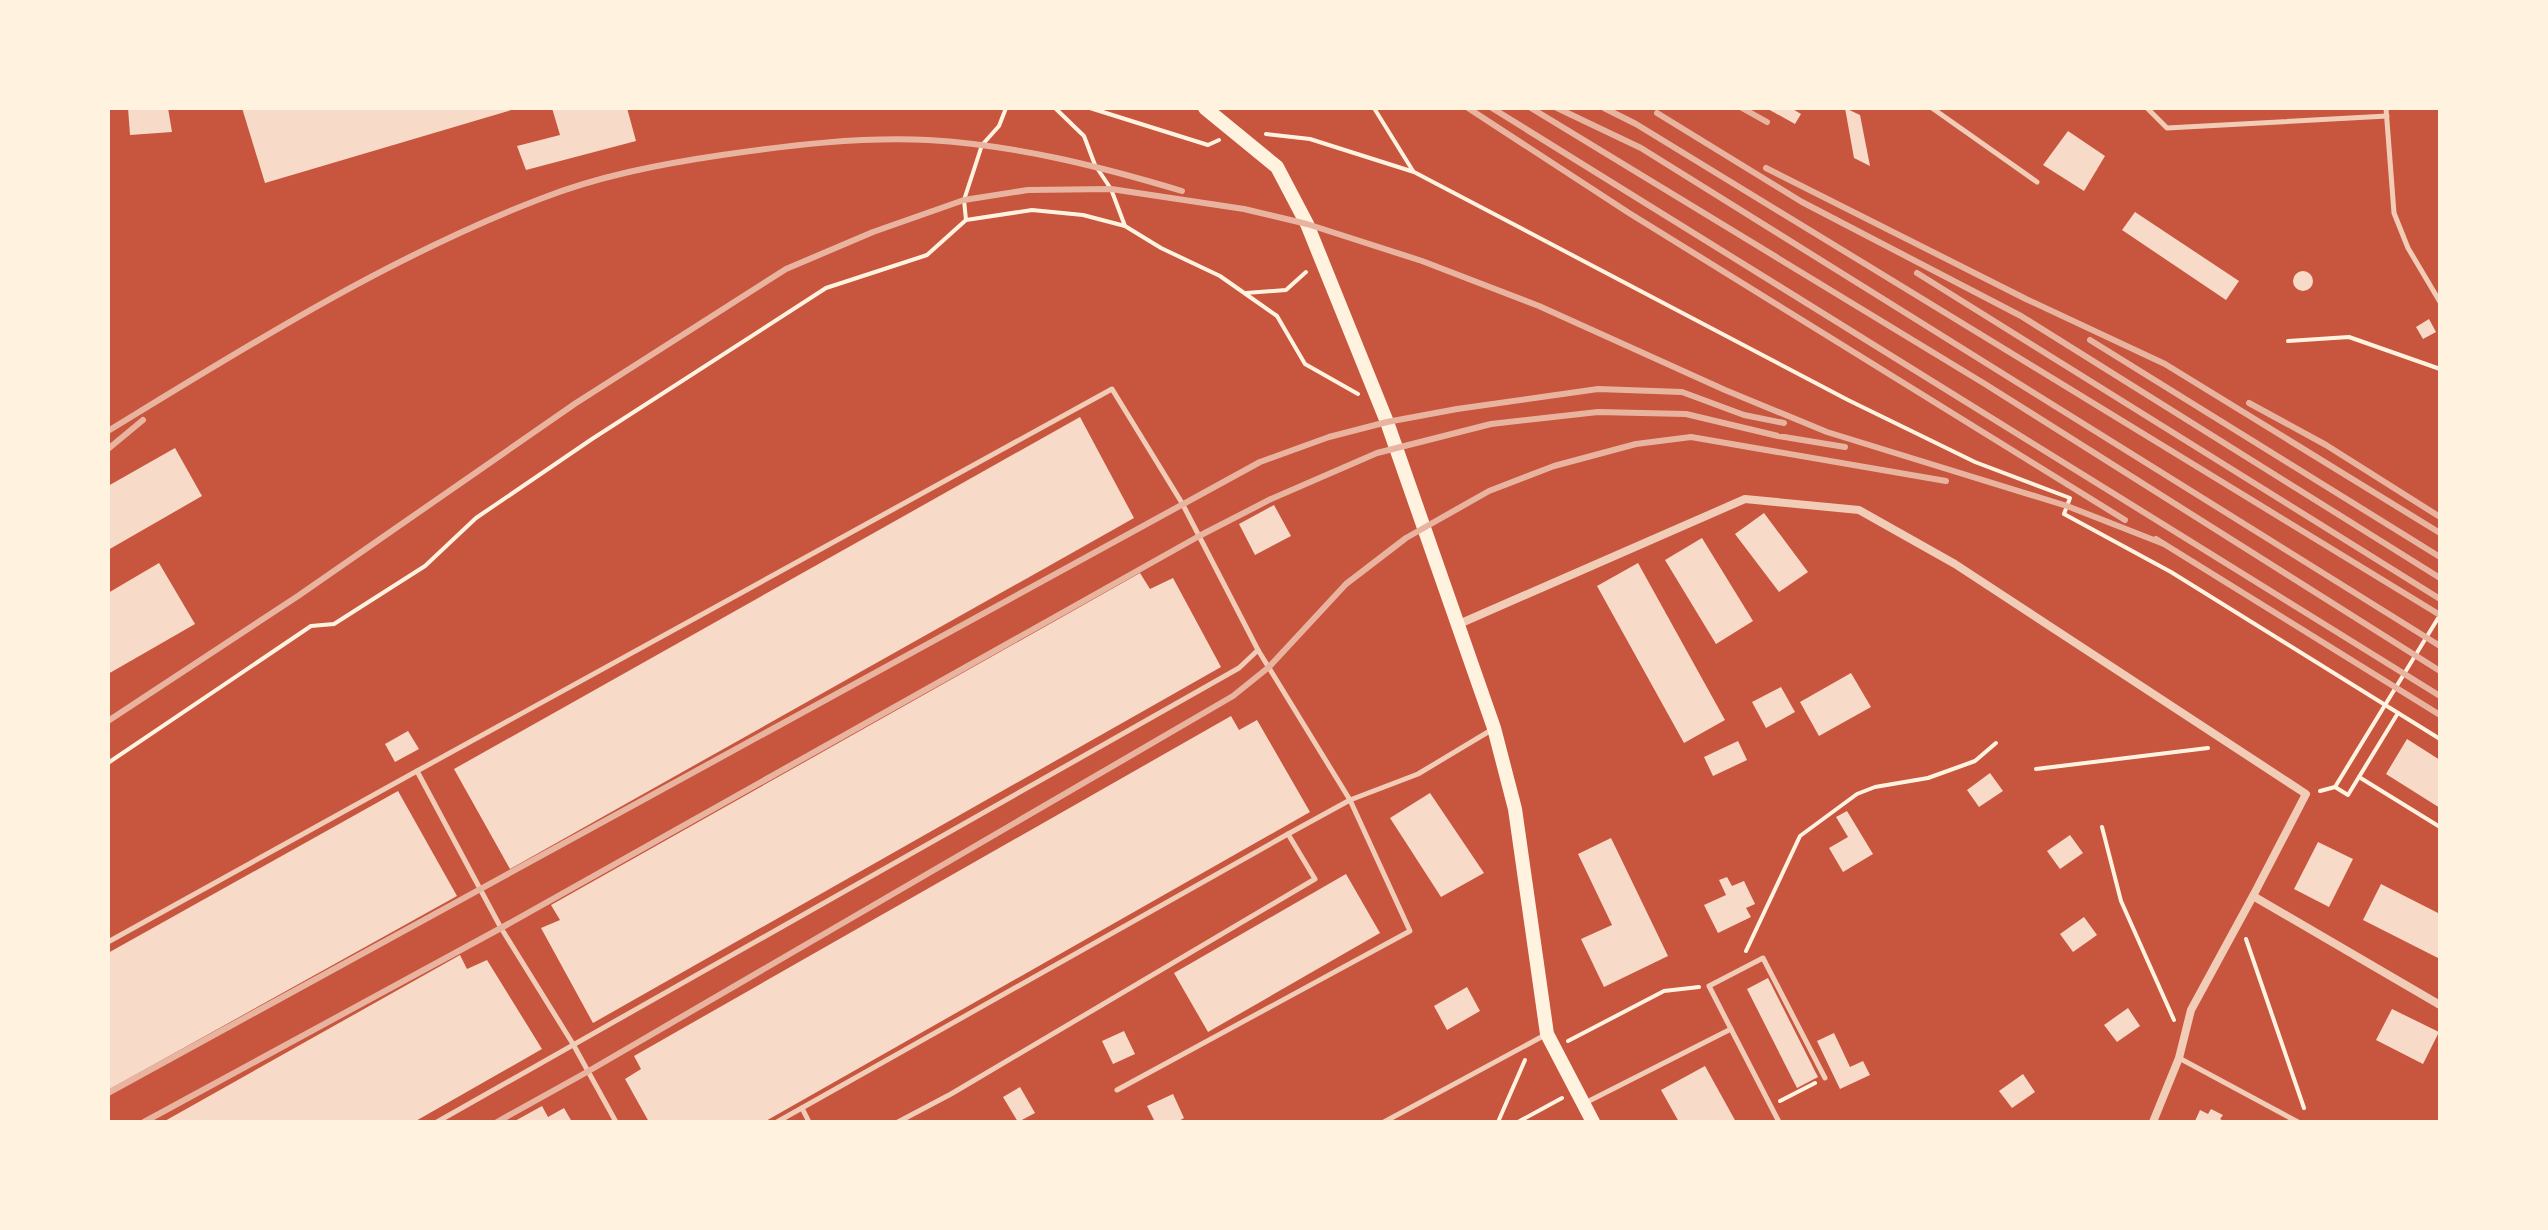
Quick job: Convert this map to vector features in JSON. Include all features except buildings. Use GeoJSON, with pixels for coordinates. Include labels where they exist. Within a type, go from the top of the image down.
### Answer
{"type":"FeatureCollection","features":[{"type":"Feature","properties":{"kind":"main road"},"geometry":{"type":"LineString","coordinates":[[1205,108],[1277,167],[1307,224],[1381,406],[1494,728],[1515,809],[1550,1041],[1593,1122]]}},
{"type":"Feature","properties":{"kind":"street"},"geometry":{"type":"LineString","coordinates":[[1459,624],[1745,499],[1859,510],[1955,564],[2306,794],[2191,1010],[2179,1058],[2153,1122]]}},
{"type":"Feature","properties":{"kind":"street"},"geometry":{"type":"LineString","coordinates":[[2253,896],[2440,1005]]}},
{"type":"Feature","properties":{"kind":"lane"},"geometry":{"type":"LineString","coordinates":[[1932,108],[2037,182]]}},
{"type":"Feature","properties":{"kind":"lane"},"geometry":{"type":"LineString","coordinates":[[2147,108],[2167,128],[2387,116]]}},
{"type":"Feature","properties":{"kind":"lane"},"geometry":{"type":"LineString","coordinates":[[2386,108],[2394,213],[2408,248],[2440,302]]}},
{"type":"Feature","properties":{"kind":"lane"},"geometry":{"type":"LineString","coordinates":[[108,942],[1112,389],[1201,535],[1258,650],[1350,800],[1410,931],[1117,1090]]}},
{"type":"Feature","properties":{"kind":"lane"},"geometry":{"type":"LineString","coordinates":[[437,1122],[1239,668],[1258,650]]}},
{"type":"Feature","properties":{"kind":"lane"},"geometry":{"type":"LineString","coordinates":[[777,1122],[1288,834],[1350,800],[1418,774],[1494,728]]}},
{"type":"Feature","properties":{"kind":"lane"},"geometry":{"type":"LineString","coordinates":[[417,771],[501,928],[573,1044],[616,1122]]}},
{"type":"Feature","properties":{"kind":"lane"},"geometry":{"type":"LineString","coordinates":[[898,1122],[951,1094],[1315,879],[1288,834]]}},
{"type":"Feature","properties":{"kind":"lane"},"geometry":{"type":"LineString","coordinates":[[1779,1122],[1709,986],[1763,958],[1825,1078]]}},
{"type":"Feature","properties":{"kind":"lane"},"geometry":{"type":"LineString","coordinates":[[1580,1097],[1731,1029]]}},
{"type":"Feature","properties":{"kind":"lane"},"geometry":{"type":"LineString","coordinates":[[1384,1122],[1532,1043],[1550,1041]]}},
{"type":"Feature","properties":{"kind":"lane"},"geometry":{"type":"LineString","coordinates":[[2179,1058],[2298,1122]]}},
{"type":"Feature","properties":{"kind":"lane"},"geometry":{"type":"LineString","coordinates":[[802,1108],[809,1122]]}},
{"type":"Feature","properties":{"kind":"path"},"geometry":{"type":"LineString","coordinates":[[966,220],[964,200],[982,145],[999,126],[1006,108]]}},
{"type":"Feature","properties":{"kind":"path"},"geometry":{"type":"LineString","coordinates":[[1055,108],[1084,136],[1095,165],[1111,189],[1125,226]]}},
{"type":"Feature","properties":{"kind":"path"},"geometry":{"type":"LineString","coordinates":[[1090,108],[1208,145],[1238,132],[1310,139],[1414,172],[1848,400],[1975,462],[2070,498],[2064,514],[2171,572],[2440,739]]}},
{"type":"Feature","properties":{"kind":"path"},"geometry":{"type":"LineString","coordinates":[[1374,108],[1414,172]]}},
{"type":"Feature","properties":{"kind":"path"},"geometry":{"type":"LineString","coordinates":[[108,763],[311,626],[334,624],[425,566],[476,518],[826,288],[927,255],[966,220],[1032,210],[1083,215],[1125,226],[1161,248],[1220,276],[1277,316],[1305,364],[1381,406]]}},
{"type":"Feature","properties":{"kind":"path"},"geometry":{"type":"LineString","coordinates":[[1244,293],[1286,290],[1321,258]]}},
{"type":"Feature","properties":{"kind":"path"},"geometry":{"type":"LineString","coordinates":[[2288,341],[2349,337],[2440,369]]}},
{"type":"Feature","properties":{"kind":"path"},"geometry":{"type":"LineString","coordinates":[[2398,713],[2348,795],[2335,787],[2440,615]]}},
{"type":"Feature","properties":{"kind":"path"},"geometry":{"type":"LineString","coordinates":[[1737,971],[1800,836],[1857,794],[1875,787],[1928,778],[1975,761],[1996,743]]}},
{"type":"Feature","properties":{"kind":"path"},"geometry":{"type":"LineString","coordinates":[[2036,769],[2230,745]]}},
{"type":"Feature","properties":{"kind":"path"},"geometry":{"type":"LineString","coordinates":[[2359,777],[2440,827]]}},
{"type":"Feature","properties":{"kind":"path"},"geometry":{"type":"LineString","coordinates":[[2102,827],[2121,901],[2183,1040]]}},
{"type":"Feature","properties":{"kind":"path"},"geometry":{"type":"LineString","coordinates":[[2240,920],[2308,1122]]}},
{"type":"Feature","properties":{"kind":"path"},"geometry":{"type":"LineString","coordinates":[[1550,1041],[1664,991],[1709,986]]}},
{"type":"Feature","properties":{"kind":"path"},"geometry":{"type":"LineString","coordinates":[[1498,1122],[1532,1043]]}},
{"type":"Feature","properties":{"kind":"path"},"geometry":{"type":"LineString","coordinates":[[1771,1106],[1825,1078]]}},
{"type":"Feature","properties":{"kind":"path"},"geometry":{"type":"LineString","coordinates":[[1518,1122],[1580,1097]]}},
{"type":"Feature","properties":{"kind":"railway"},"geometry":{"type":"LineString","coordinates":[[1468,108],[1629,213],[2125,520]]}},
{"type":"Feature","properties":{"kind":"railway"},"geometry":{"type":"LineString","coordinates":[[1492,108],[2440,696]]}},
{"type":"Feature","properties":{"kind":"railway"},"geometry":{"type":"LineString","coordinates":[[1531,108],[1985,384],[2440,671]]}},
{"type":"Feature","properties":{"kind":"railway"},"geometry":{"type":"LineString","coordinates":[[1557,108],[1641,148],[2440,646]]}},
{"type":"Feature","properties":{"kind":"railway"},"geometry":{"type":"LineString","coordinates":[[1604,108],[1636,124],[2440,615]]}},
{"type":"Feature","properties":{"kind":"railway"},"geometry":{"type":"LineString","coordinates":[[1742,108],[1767,122]]}},
{"type":"Feature","properties":{"kind":"railway"},"geometry":{"type":"LineString","coordinates":[[1657,113],[1802,202],[2021,316],[2440,578]]}},
{"type":"Feature","properties":{"kind":"railway"},"geometry":{"type":"LineString","coordinates":[[108,431],[319,305],[428,248],[540,199],[630,172],[799,145],[928,140],[1056,158],[1182,191]]}},
{"type":"Feature","properties":{"kind":"railway"},"geometry":{"type":"LineString","coordinates":[[1766,168],[2026,299],[2165,364],[2440,533]]}},
{"type":"Feature","properties":{"kind":"railway"},"geometry":{"type":"LineString","coordinates":[[108,721],[298,596],[576,403],[786,269],[873,232],[964,200],[1028,190],[1111,189],[1244,209],[1307,224],[1422,261],[1539,306],[1725,390],[1827,432],[2067,506],[2164,544]]}},
{"type":"Feature","properties":{"kind":"railway"},"geometry":{"type":"LineString","coordinates":[[1917,273],[2440,599]]}},
{"type":"Feature","properties":{"kind":"railway"},"geometry":{"type":"LineString","coordinates":[[2090,340],[2440,557]]}},
{"type":"Feature","properties":{"kind":"railway"},"geometry":{"type":"LineString","coordinates":[[108,1093],[1260,462],[1329,437],[1387,422],[1598,389],[1682,392],[1744,415],[1784,423]]}},
{"type":"Feature","properties":{"kind":"railway"},"geometry":{"type":"LineString","coordinates":[[2249,403],[2326,445],[2440,517]]}},
{"type":"Feature","properties":{"kind":"railway"},"geometry":{"type":"LineString","coordinates":[[144,1122],[501,928],[1201,535],[1271,499],[1377,453],[1491,424],[1598,412],[1686,414],[1778,436],[1845,447]]}},
{"type":"Feature","properties":{"kind":"railway"},"geometry":{"type":"LineString","coordinates":[[108,449],[143,420]]}},
{"type":"Feature","properties":{"kind":"railway"},"geometry":{"type":"LineString","coordinates":[[497,1122],[1233,696],[1269,667],[1346,584],[1406,538],[1489,491],[1554,466],[1636,444],[1691,437],[1946,481]]}},
{"type":"Feature","properties":{"kind":"railway"},"geometry":{"type":"LineString","coordinates":[[2156,539],[2440,715]]}}]}
